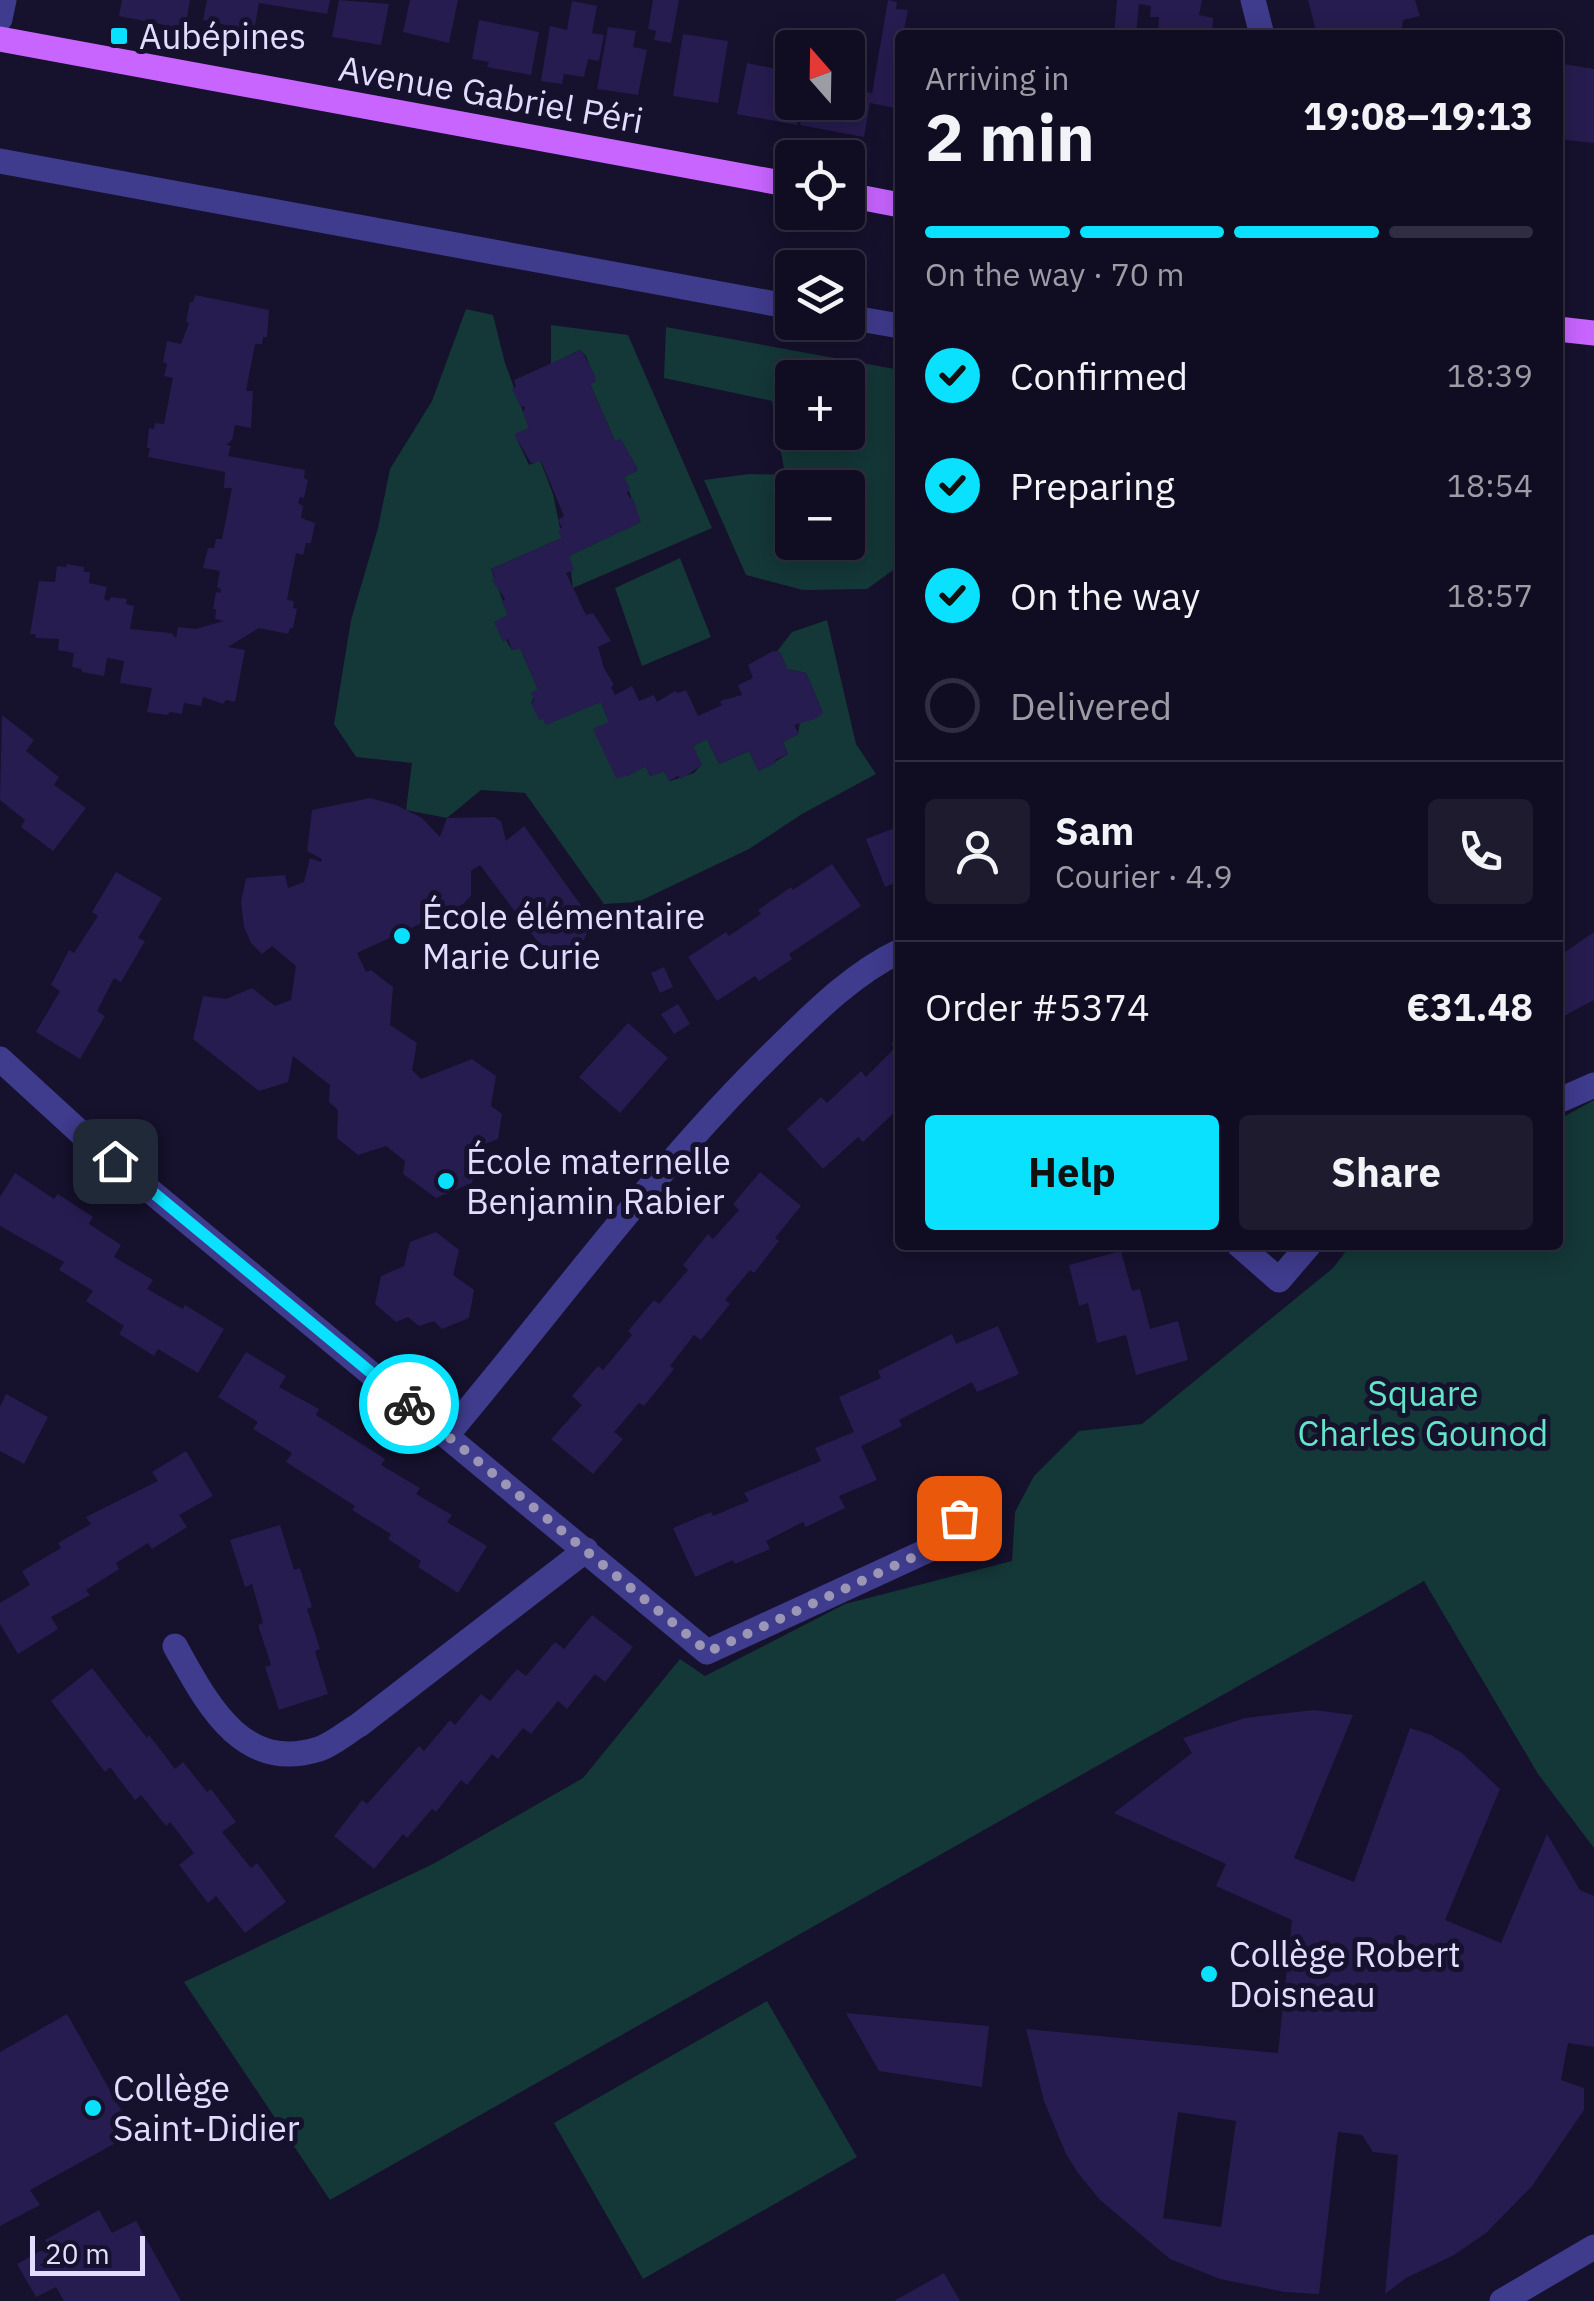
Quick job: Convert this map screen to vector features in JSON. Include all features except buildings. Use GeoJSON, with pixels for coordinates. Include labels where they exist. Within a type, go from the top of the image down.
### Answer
{"type":"FeatureCollection","features":[{"type":"Feature","properties":{"kind":"main road","name":"Avenue Gabriel Péri"},"geometry":{"type":"LineString","coordinates":[[0,39],[775,182]]}},
{"type":"Feature","properties":{"kind":"main road"},"geometry":{"type":"LineString","coordinates":[[865,198],[895,204]]}},
{"type":"Feature","properties":{"kind":"main road"},"geometry":{"type":"LineString","coordinates":[[1563,329],[1594,332]]}},
{"type":"Feature","properties":{"kind":"street"},"geometry":{"type":"LineString","coordinates":[[0,19],[4,0]]}},
{"type":"Feature","properties":{"kind":"street"},"geometry":{"type":"LineString","coordinates":[[1254,0],[1261,30]]}},
{"type":"Feature","properties":{"kind":"street"},"geometry":{"type":"LineString","coordinates":[[0,161],[775,303]]}},
{"type":"Feature","properties":{"kind":"street"},"geometry":{"type":"LineString","coordinates":[[865,319],[895,325]]}},
{"type":"Feature","properties":{"kind":"street"},"geometry":{"type":"LineString","coordinates":[[448,1435],[681,1151],[741,1084],[824,1003],[895,954]]}},
{"type":"Feature","properties":{"kind":"street"},"geometry":{"type":"LineString","coordinates":[[1,1063],[708,1652],[933,1548],[959,1518]]}},
{"type":"Feature","properties":{"kind":"street"},"geometry":{"type":"LineString","coordinates":[[1563,1099],[1594,1085]]}},
{"type":"Feature","properties":{"kind":"street"},"geometry":{"type":"LineString","coordinates":[[1245,1250],[1280,1280],[1305,1250]]}},
{"type":"Feature","properties":{"kind":"street"},"geometry":{"type":"LineString","coordinates":[[175,1646],[213,1713],[252,1746],[285,1754],[320,1749],[359,1725],[586,1550]]}},
{"type":"Feature","properties":{"kind":"street"},"geometry":{"type":"LineString","coordinates":[[1502,2301],[1594,2247]]}},
{"type":"Feature","properties":{"kind":"green space"},"geometry":{"type":"Polygon","coordinates":[[[466,309],[493,315],[505,363],[529,428],[515,435],[529,465],[540,460],[553,494],[562,538],[491,569],[508,615],[495,622],[512,650],[520,648],[538,689],[531,703],[543,719],[601,702],[609,722],[616,778],[646,766],[650,776],[664,771],[670,781],[694,773],[701,765],[693,746],[707,739],[719,764],[749,751],[759,771],[788,754],[783,742],[798,734],[800,722],[823,713],[806,673],[787,669],[780,652],[775,654],[792,632],[827,620],[856,744],[876,774],[802,814],[749,849],[638,902],[604,904],[525,793],[481,790],[447,818],[406,810],[412,763],[356,757],[334,724],[351,620],[378,528],[390,469],[432,401],[466,309]]]}},
{"type":"Feature","properties":{"kind":"green space"},"geometry":{"type":"Polygon","coordinates":[[[551,325],[628,335],[712,528],[573,588],[569,556],[640,522],[624,477],[638,470],[621,440],[615,441],[590,384],[595,381],[586,356],[580,350],[551,364],[551,325]]]}},
{"type":"Feature","properties":{"kind":"green space"},"geometry":{"type":"Polygon","coordinates":[[[666,327],[846,360],[775,360],[775,418],[772,401],[664,378],[666,327]]]}},
{"type":"Feature","properties":{"kind":"green space"},"geometry":{"type":"Polygon","coordinates":[[[865,364],[895,369],[895,569],[867,589],[803,590],[746,575],[704,480],[775,475],[775,560],[865,560],[865,470],[784,470],[781,450],[865,450],[865,364]]]}},
{"type":"Feature","properties":{"kind":"green space"},"geometry":{"type":"Polygon","coordinates":[[[680,558],[711,637],[642,666],[615,588],[680,558]]]}},
{"type":"Feature","properties":{"kind":"green space","name":"Square Charles Gounod"},"geometry":{"type":"Polygon","coordinates":[[[1594,1100],[1594,1848],[1538,1774],[1424,1581],[330,2200],[184,1982],[433,1864],[583,1778],[680,1659],[705,1676],[845,1604],[1012,1561],[1015,1512],[1034,1476],[1079,1431],[1142,1424],[1333,1268],[1347,1250],[1563,1250],[1563,1117],[1594,1100]]]}},
{"type":"Feature","properties":{"kind":"green space"},"geometry":{"type":"Polygon","coordinates":[[[767,2001],[857,2157],[643,2279],[554,2123],[767,2001]]]}},
{"type":"Feature","properties":{"kind":"way so far"},"geometry":{"type":"LineString","coordinates":[[409,1404],[708,1652],[933,1548],[959,1518]]}},
{"type":"Feature","properties":{"kind":"place","name":"Aubépines"},"geometry":{"type":"Point","coordinates":[119,36]}},
{"type":"Feature","properties":{"kind":"place","name":"École élémentaire Marie Curie"},"geometry":{"type":"Point","coordinates":[402,936]}},
{"type":"Feature","properties":{"kind":"place","name":"École maternelle Benjamin Rabier"},"geometry":{"type":"Point","coordinates":[446,1181]}},
{"type":"Feature","properties":{"kind":"place","name":"Collège Robert Doisneau"},"geometry":{"type":"Point","coordinates":[1209,1974]}},
{"type":"Feature","properties":{"kind":"place","name":"Collège Saint-Didier"},"geometry":{"type":"Point","coordinates":[93,2108]}},
{"type":"Feature","properties":{"kind":"route"},"geometry":{"type":"LineString","coordinates":[[115,1161],[409,1404]]}}]}
